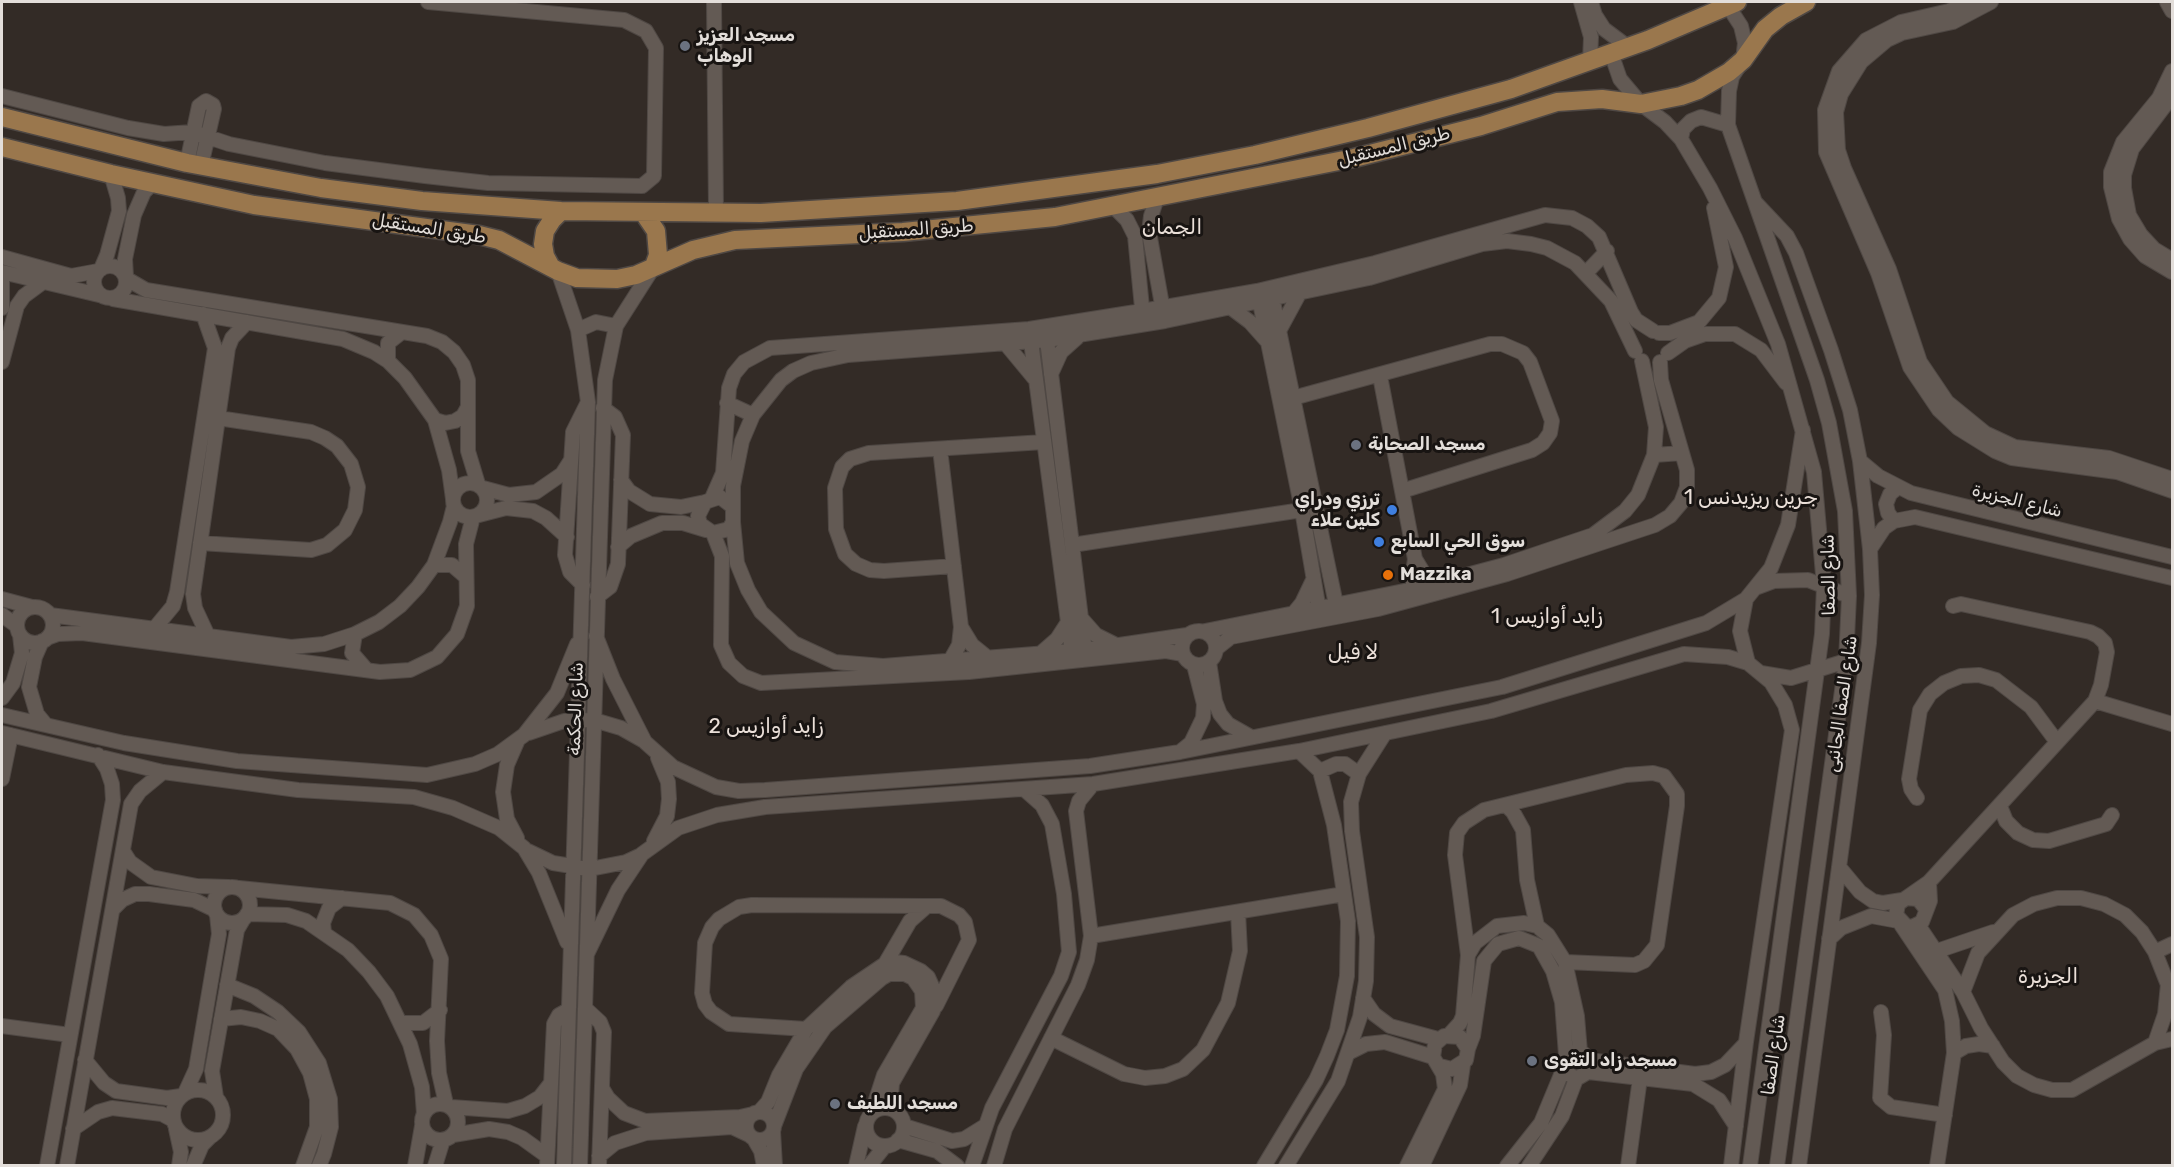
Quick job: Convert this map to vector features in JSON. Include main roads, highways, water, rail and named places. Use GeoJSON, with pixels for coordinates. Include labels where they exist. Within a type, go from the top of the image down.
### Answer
{"type":"FeatureCollection","features":[{"type":"Feature","properties":{"kind":"main road","name":"طريق المستقبل"},"geometry":{"type":"LineString","coordinates":[[5,147],[152,184],[264,207],[479,235],[516,248],[577,278],[617,279],[636,275],[693,250],[735,240],[945,228],[1055,217],[1354,158],[1481,126],[1557,102],[1593,99],[1641,104],[1698,90],[1743,60],[1765,29],[1781,16],[1806,2]]}},
{"type":"Feature","properties":{"kind":"main road","name":"طريق المستقبل"},"geometry":{"type":"LineString","coordinates":[[6,118],[194,164],[321,188],[422,201],[561,211],[827,210],[957,201],[1146,176],[1255,155],[1511,89],[1619,50],[1733,4]]}},
{"type":"Feature","properties":{"kind":"main road"},"geometry":{"type":"LineString","coordinates":[[5,147],[6,118]]}},
{"type":"Feature","properties":{"kind":"main road"},"geometry":{"type":"LineString","coordinates":[[1399,147],[1392,140],[1390,132],[1392,126],[1400,118]]}},
{"type":"Feature","properties":{"kind":"main road"},"geometry":{"type":"LineString","coordinates":[[1347,132],[1356,144],[1354,158]]}},
{"type":"Feature","properties":{"kind":"main road"},"geometry":{"type":"LineString","coordinates":[[264,207],[269,202],[273,190],[266,178]]}},
{"type":"Feature","properties":{"kind":"main road"},"geometry":{"type":"LineString","coordinates":[[923,202],[929,219],[945,228]]}},
{"type":"Feature","properties":{"kind":"main road"},"geometry":{"type":"LineString","coordinates":[[555,269],[545,256],[543,244],[552,220],[561,211]]}},
{"type":"Feature","properties":{"kind":"main road"},"geometry":{"type":"LineString","coordinates":[[643,212],[656,231],[658,255],[654,266]]}},
{"type":"Feature","properties":{"kind":"place","name":"مسجد العزيز الوهاب"},"geometry":{"type":"Point","coordinates":[685,46]}},
{"type":"Feature","properties":{"kind":"place","name":"مسجد الصحابة"},"geometry":{"type":"Point","coordinates":[1356,445]}},
{"type":"Feature","properties":{"kind":"place","name":"ترزي ودراي كلين علاء"},"geometry":{"type":"Point","coordinates":[1392,510]}},
{"type":"Feature","properties":{"kind":"place","name":"سوق الحي السابع"},"geometry":{"type":"Point","coordinates":[1379,542]}},
{"type":"Feature","properties":{"kind":"place","name":"Mazzika"},"geometry":{"type":"Point","coordinates":[1388,575]}},
{"type":"Feature","properties":{"kind":"place","name":"مسجد زاد التقوى"},"geometry":{"type":"Point","coordinates":[1532,1061]}},
{"type":"Feature","properties":{"kind":"place","name":"مسجد اللطيف"},"geometry":{"type":"Point","coordinates":[835,1104]}},
{"type":"Feature","properties":{"kind":"district","name":"الجمان"},"geometry":{"type":"Point","coordinates":[1172,228]}},
{"type":"Feature","properties":{"kind":"district","name":"جرين ريزيدنس 1"},"geometry":{"type":"Point","coordinates":[1751,498]}},
{"type":"Feature","properties":{"kind":"district","name":"زايد أوازيس 1"},"geometry":{"type":"Point","coordinates":[1547,617]}},
{"type":"Feature","properties":{"kind":"district","name":"لا فيل"},"geometry":{"type":"Point","coordinates":[1353,653]}},
{"type":"Feature","properties":{"kind":"district","name":"زايد أوازيس 2"},"geometry":{"type":"Point","coordinates":[766,727]}},
{"type":"Feature","properties":{"kind":"district","name":"الجزيرة"},"geometry":{"type":"Point","coordinates":[2048,977]}}]}
